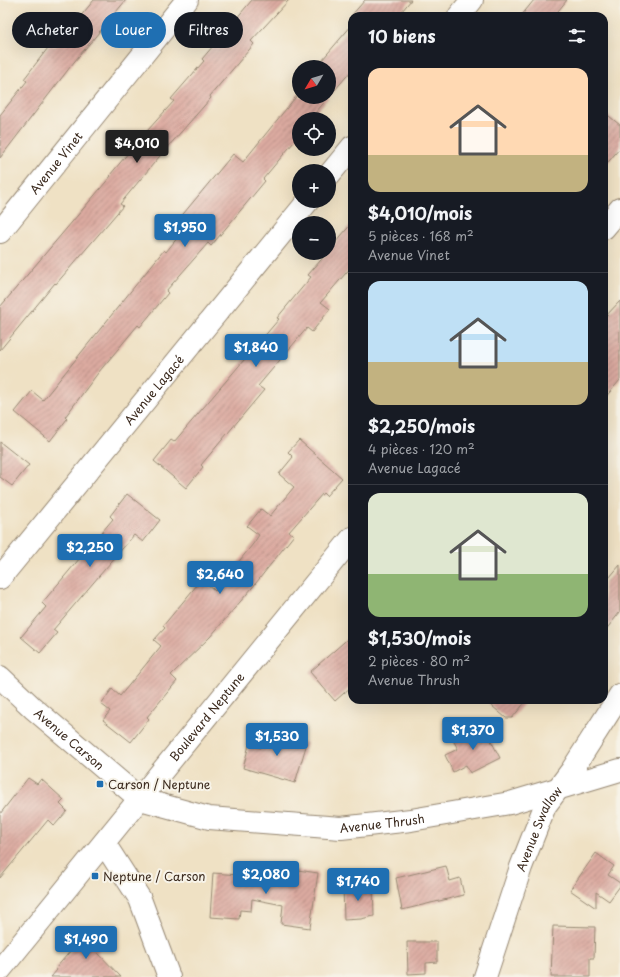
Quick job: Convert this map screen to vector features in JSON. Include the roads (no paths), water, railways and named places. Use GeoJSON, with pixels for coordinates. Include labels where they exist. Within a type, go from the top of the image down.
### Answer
{"type":"FeatureCollection","features":[{"type":"Feature","properties":{"kind":"street","name":"Avenue Vinet"},"geometry":{"type":"LineString","coordinates":[[0,232],[187,0]]}},
{"type":"Feature","properties":{"kind":"street"},"geometry":{"type":"LineString","coordinates":[[462,12],[472,0]]}},
{"type":"Feature","properties":{"kind":"street"},"geometry":{"type":"LineString","coordinates":[[336,166],[348,152]]}},
{"type":"Feature","properties":{"kind":"street","name":"Avenue Lagacé"},"geometry":{"type":"LineString","coordinates":[[0,578],[302,208]]}},
{"type":"Feature","properties":{"kind":"street"},"geometry":{"type":"LineString","coordinates":[[608,223],[620,208]]}},
{"type":"Feature","properties":{"kind":"street","name":"Boulevard Neptune"},"geometry":{"type":"LineString","coordinates":[[0,970],[348,543]]}},
{"type":"Feature","properties":{"kind":"street","name":"Avenue Carson"},"geometry":{"type":"LineString","coordinates":[[0,677],[33,708],[140,799]]}},
{"type":"Feature","properties":{"kind":"street","name":"Avenue Swallow"},"geometry":{"type":"LineString","coordinates":[[485,977],[527,853],[545,806],[556,789],[572,770],[620,695]]}},
{"type":"Feature","properties":{"kind":"street","name":"Avenue Thrush"},"geometry":{"type":"LineString","coordinates":[[140,799],[209,818],[342,828],[480,810],[510,803],[620,770]]}},
{"type":"Feature","properties":{"kind":"street"},"geometry":{"type":"LineString","coordinates":[[104,843],[140,899],[170,977]]}},
{"type":"Feature","properties":{"kind":"place","name":"Carson / Neptune"},"geometry":{"type":"Point","coordinates":[100,784]}},
{"type":"Feature","properties":{"kind":"place","name":"Neptune / Carson"},"geometry":{"type":"Point","coordinates":[95,876]}}]}
